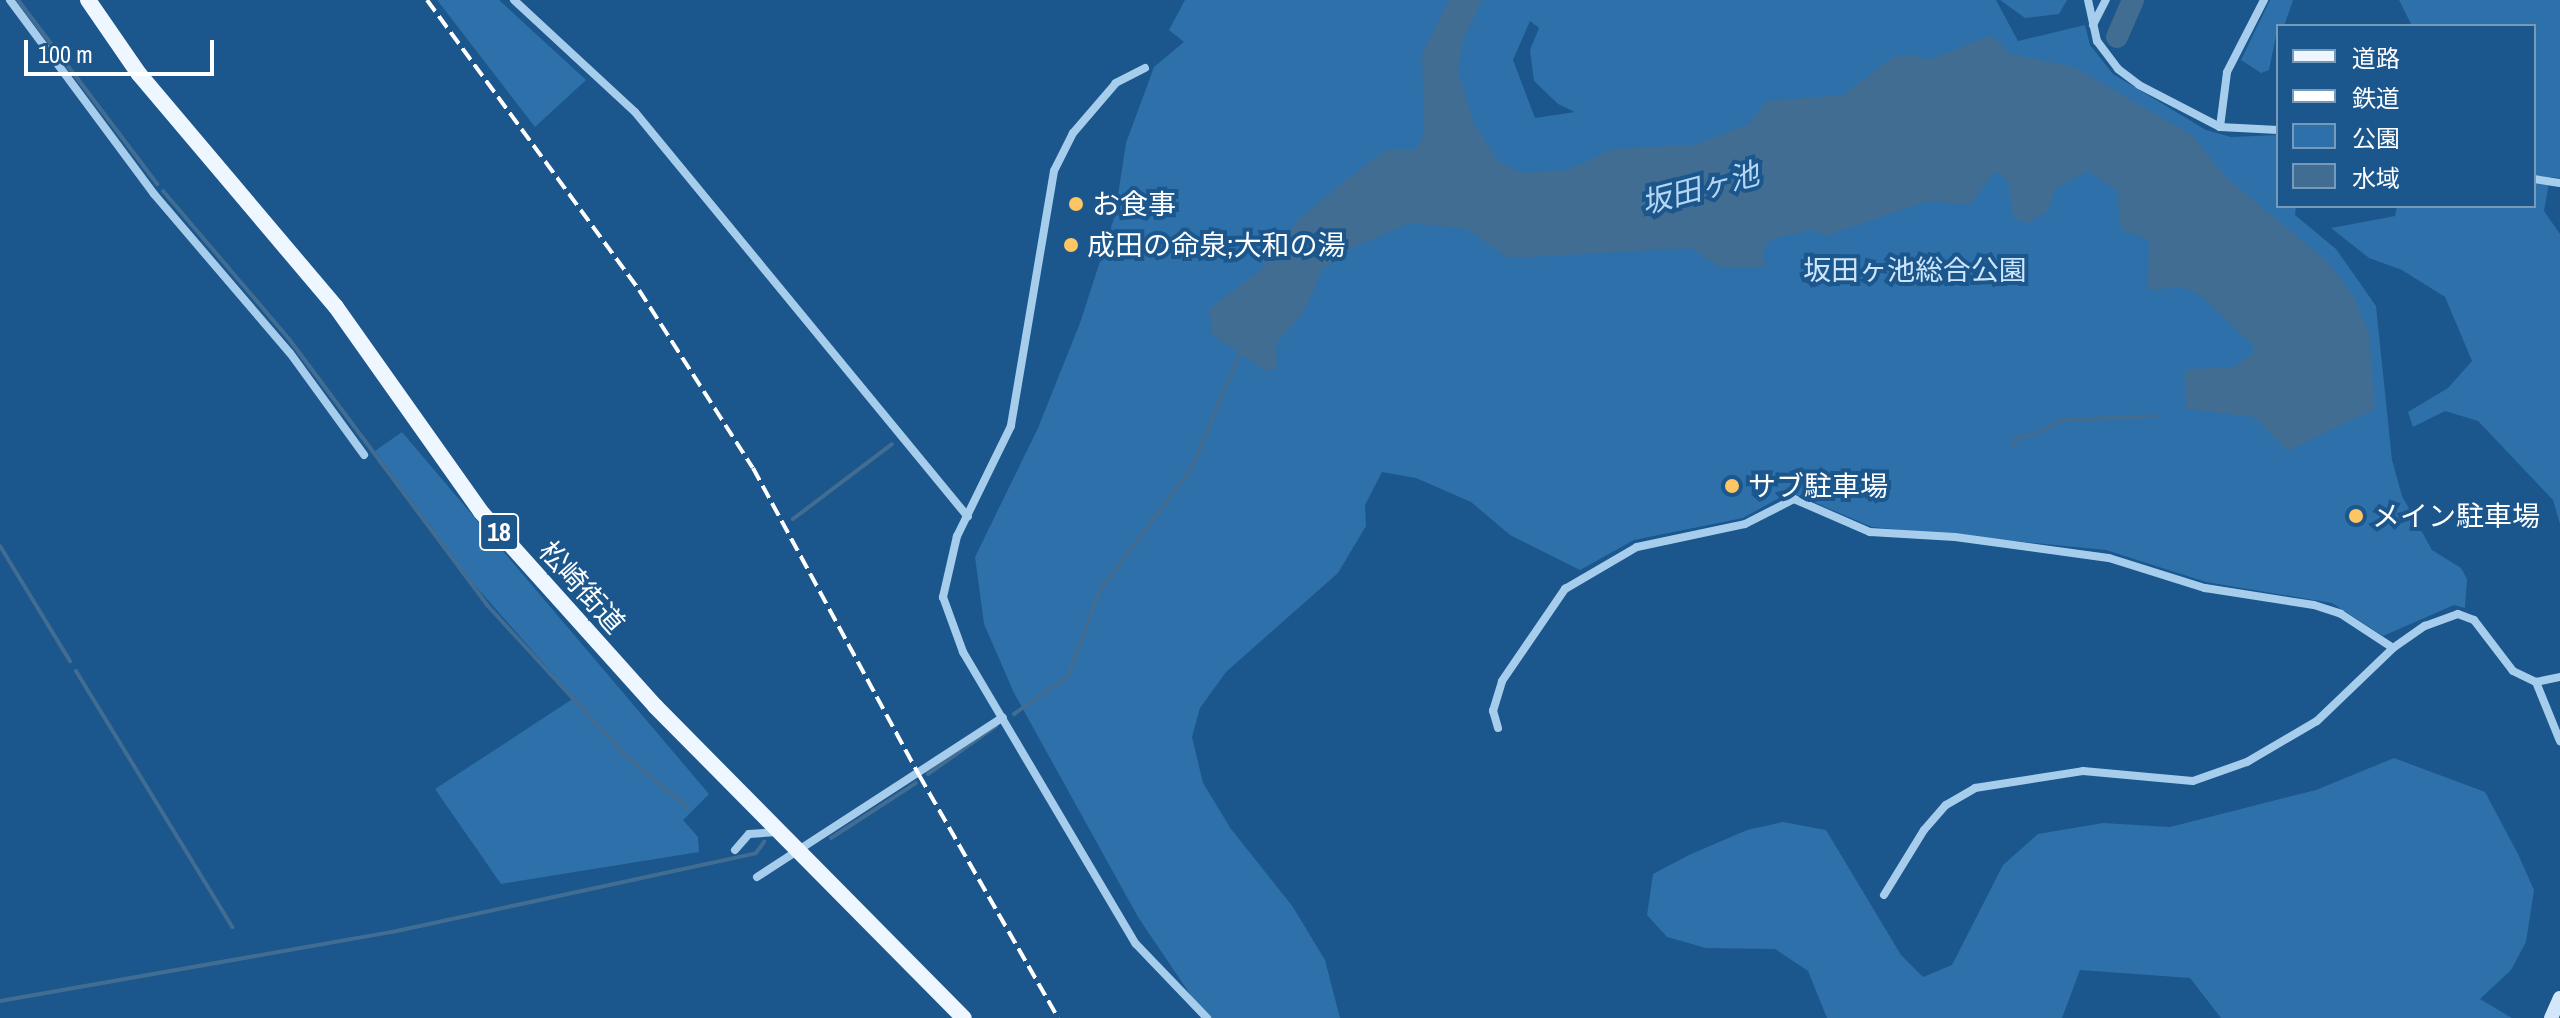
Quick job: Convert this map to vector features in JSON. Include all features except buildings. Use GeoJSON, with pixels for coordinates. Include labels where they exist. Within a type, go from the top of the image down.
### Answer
{"type":"FeatureCollection","features":[{"type":"Feature","properties":{"kind":"main road","name":"松崎街道"},"geometry":{"type":"LineString","coordinates":[[88,0],[139,74],[336,307],[481,512],[655,706],[797,854],[964,1018]]}},
{"type":"Feature","properties":{"kind":"street"},"geometry":{"type":"LineString","coordinates":[[10,0],[154,194],[290,353],[364,455]]}},
{"type":"Feature","properties":{"kind":"street"},"geometry":{"type":"LineString","coordinates":[[514,0],[635,112],[968,517]]}},
{"type":"Feature","properties":{"kind":"street"},"geometry":{"type":"LineString","coordinates":[[2088,0],[2097,41],[2118,69],[2220,127],[2276,130]]}},
{"type":"Feature","properties":{"kind":"street"},"geometry":{"type":"LineString","coordinates":[[2093,25],[2106,0]]}},
{"type":"Feature","properties":{"kind":"street"},"geometry":{"type":"LineString","coordinates":[[2220,127],[2227,72],[2264,0]]}},
{"type":"Feature","properties":{"kind":"street"},"geometry":{"type":"LineString","coordinates":[[1145,68],[1116,83],[1073,133],[1054,171],[1011,426],[952,550],[943,597],[963,652],[1136,944],[1207,1018]]}},
{"type":"Feature","properties":{"kind":"street"},"geometry":{"type":"LineString","coordinates":[[2536,179],[2560,183]]}},
{"type":"Feature","properties":{"kind":"street"},"geometry":{"type":"LineString","coordinates":[[1498,728],[1493,711],[1499,687],[1565,589],[1637,547],[1745,524],[1794,499],[1870,532],[1955,537],[2109,558],[2205,588],[2314,605],[2341,614],[2393,648]]}},
{"type":"Feature","properties":{"kind":"street"},"geometry":{"type":"LineString","coordinates":[[1884,895],[1924,830],[1946,805],[1975,788],[2083,771],[2193,781],[2247,762],[2317,721],[2393,648],[2425,626],[2458,614],[2474,620],[2513,671],[2536,682],[2560,677]]}},
{"type":"Feature","properties":{"kind":"street"},"geometry":{"type":"LineString","coordinates":[[2536,682],[2560,741]]}},
{"type":"Feature","properties":{"kind":"street"},"geometry":{"type":"LineString","coordinates":[[757,877],[797,854],[1003,717]]}},
{"type":"Feature","properties":{"kind":"street"},"geometry":{"type":"LineString","coordinates":[[735,850],[749,834],[777,832]]}},
{"type":"Feature","properties":{"kind":"street"},"geometry":{"type":"LineString","coordinates":[[2551,1018],[2560,998]]}},
{"type":"Feature","properties":{"kind":"green space"},"geometry":{"type":"Polygon","coordinates":[[[437,0],[499,0],[586,80],[535,127],[437,0]]]}},
{"type":"Feature","properties":{"kind":"green space","name":"坂田ヶ池総合公園"},"geometry":{"type":"Polygon","coordinates":[[[1185,0],[1996,0],[2018,41],[2085,25],[2090,45],[2113,74],[2206,130],[2231,137],[2276,135],[2276,208],[2296,208],[2295,215],[2336,249],[2376,306],[2392,460],[2402,496],[2432,550],[2461,568],[2467,579],[2465,608],[2454,605],[2383,636],[2332,603],[2206,582],[2106,550],[1872,527],[1790,492],[1743,518],[1634,540],[1580,570],[1510,535],[1471,502],[1416,478],[1382,472],[1365,505],[1366,526],[1338,573],[1226,672],[1200,708],[1192,737],[1203,783],[1231,829],[1293,907],[1325,960],[1340,1018],[1206,1018],[1138,917],[1014,693],[984,624],[975,557],[1038,428],[1080,323],[1115,215],[1126,143],[1154,67],[1184,42],[1169,30],[1185,0]],[[1530,21],[1513,60],[1535,118],[1575,112],[1558,104],[1534,81],[1530,50],[1539,28],[1530,21]]]}},
{"type":"Feature","properties":{"kind":"green space"},"geometry":{"type":"Polygon","coordinates":[[[2000,0],[2067,0],[2059,14],[2025,18],[2000,0]]]}},
{"type":"Feature","properties":{"kind":"green space"},"geometry":{"type":"Polygon","coordinates":[[[2270,0],[2293,0],[2285,24],[2276,24],[2269,70],[2261,73],[2241,60],[2270,0]]]}},
{"type":"Feature","properties":{"kind":"green space"},"geometry":{"type":"Polygon","coordinates":[[[2399,0],[2560,0],[2560,178],[2550,177],[2544,211],[2560,234],[2560,524],[2553,500],[2478,421],[2445,411],[2413,427],[2408,412],[2448,388],[2472,361],[2445,297],[2402,270],[2369,258],[2331,228],[2395,216],[2397,208],[2536,208],[2536,24],[2411,24],[2399,0]]]}},
{"type":"Feature","properties":{"kind":"green space"},"geometry":{"type":"Polygon","coordinates":[[[402,432],[709,794],[683,820],[698,837],[699,852],[501,884],[435,789],[574,698],[472,582],[375,451],[402,432]]]}},
{"type":"Feature","properties":{"kind":"green space"},"geometry":{"type":"Polygon","coordinates":[[[2394,758],[2485,792],[2518,854],[2534,890],[2526,942],[2511,970],[2480,999],[2512,1018],[2221,1018],[2190,978],[2080,970],[2062,1018],[1827,1018],[1808,971],[1775,949],[1706,948],[1667,937],[1647,915],[1653,874],[1689,855],[1747,830],[1783,822],[1826,830],[1901,955],[1923,977],[1952,965],[2003,865],[2038,834],[2103,823],[2170,827],[2316,790],[2394,758]]]}},
{"type":"Feature","properties":{"kind":"water","name":"坂田ヶ池"},"geometry":{"type":"Polygon","coordinates":[[[1449,0],[1482,0],[1463,39],[1458,70],[1474,124],[1499,162],[1522,173],[1567,170],[1613,149],[1693,145],[1749,124],[1767,101],[1843,95],[1895,56],[1913,54],[1928,60],[1992,35],[2011,54],[2074,67],[2192,135],[2224,175],[2329,263],[2354,297],[2369,333],[2375,409],[2287,451],[2255,417],[2186,409],[2185,369],[2234,367],[2253,353],[2253,345],[2199,294],[2180,287],[2148,290],[2149,240],[2121,229],[2117,191],[2088,171],[2056,188],[2048,211],[2029,223],[2014,219],[2008,181],[1995,171],[1970,205],[1928,201],[1826,236],[1811,230],[1771,239],[1763,251],[1765,268],[1720,268],[1692,248],[1509,258],[1467,229],[1410,223],[1354,247],[1322,270],[1304,312],[1276,343],[1277,369],[1266,371],[1211,334],[1210,308],[1258,272],[1299,219],[1350,177],[1387,149],[1416,149],[1424,136],[1422,54],[1449,0]]]}},
{"type":"Feature","properties":{"kind":"waterway"},"geometry":{"type":"LineString","coordinates":[[18,0],[157,184]]}},
{"type":"Feature","properties":{"kind":"waterway"},"geometry":{"type":"LineString","coordinates":[[2117,37],[2133,0]]}},
{"type":"Feature","properties":{"kind":"waterway"},"geometry":{"type":"LineString","coordinates":[[163,191],[289,339],[487,605],[624,754],[688,808]]}},
{"type":"Feature","properties":{"kind":"waterway"},"geometry":{"type":"LineString","coordinates":[[1014,714],[1068,676],[1099,592],[1191,469],[1241,351]]}},
{"type":"Feature","properties":{"kind":"waterway"},"geometry":{"type":"LineString","coordinates":[[2014,445],[2016,437],[2032,436],[2064,420],[2157,416]]}},
{"type":"Feature","properties":{"kind":"waterway"},"geometry":{"type":"LineString","coordinates":[[793,519],[892,444]]}},
{"type":"Feature","properties":{"kind":"waterway"},"geometry":{"type":"LineString","coordinates":[[0,546],[70,661]]}},
{"type":"Feature","properties":{"kind":"waterway"},"geometry":{"type":"LineString","coordinates":[[76,671],[232,927]]}},
{"type":"Feature","properties":{"kind":"waterway"},"geometry":{"type":"LineString","coordinates":[[928,774],[996,726]]}},
{"type":"Feature","properties":{"kind":"waterway"},"geometry":{"type":"LineString","coordinates":[[831,838],[916,783]]}},
{"type":"Feature","properties":{"kind":"waterway"},"geometry":{"type":"LineString","coordinates":[[0,1001],[392,932],[756,853],[764,842]]}},
{"type":"Feature","properties":{"kind":"railway"},"geometry":{"type":"LineString","coordinates":[[427,0],[639,290],[753,468],[919,775],[1058,1018]]}},
{"type":"Feature","properties":{"kind":"place","name":"お食事"},"geometry":{"type":"Point","coordinates":[1076,204]}},
{"type":"Feature","properties":{"kind":"place","name":"成田の命泉;大和の湯"},"geometry":{"type":"Point","coordinates":[1071,245]}},
{"type":"Feature","properties":{"kind":"place","name":"サブ駐車場"},"geometry":{"type":"Point","coordinates":[1732,486]}},
{"type":"Feature","properties":{"kind":"place","name":"メイン駐車場"},"geometry":{"type":"Point","coordinates":[2356,516]}}]}
